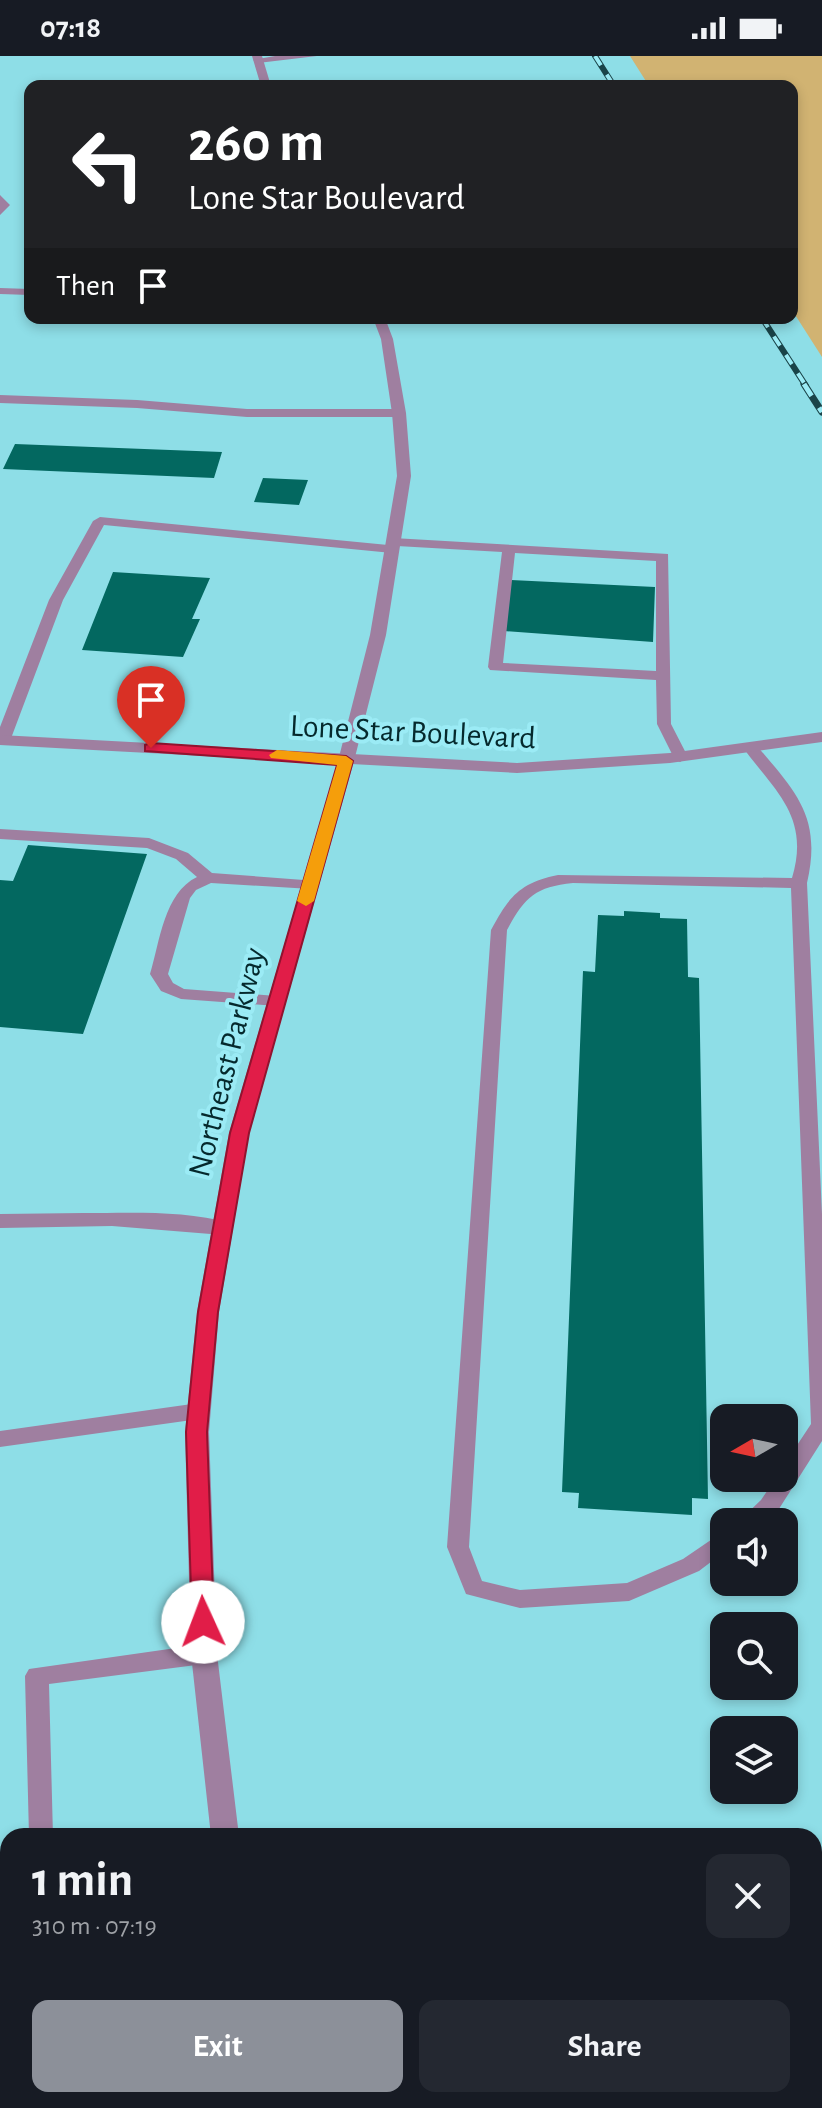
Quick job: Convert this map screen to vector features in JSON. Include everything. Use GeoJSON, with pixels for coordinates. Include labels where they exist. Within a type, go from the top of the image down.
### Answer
{"type":"FeatureCollection","features":[{"type":"Feature","properties":{"kind":"street"},"geometry":{"type":"LineString","coordinates":[[258,58],[264,80]]}},
{"type":"Feature","properties":{"kind":"street","name":"Northeast Parkway"},"geometry":{"type":"LineString","coordinates":[[224,1828],[204,1654],[199,1411],[208,1312],[239,1133],[346,761],[378,635],[404,476],[399,413],[387,339],[381,324]]}},
{"type":"Feature","properties":{"kind":"street","name":"Lone Star Boulevard"},"geometry":{"type":"LineString","coordinates":[[1,740],[517,768],[680,757],[822,737]]}},
{"type":"Feature","properties":{"kind":"lane"},"geometry":{"type":"LineString","coordinates":[[258,58],[312,56]]}},
{"type":"Feature","properties":{"kind":"lane"},"geometry":{"type":"LineString","coordinates":[[0,198],[5,205],[0,212]]}},
{"type":"Feature","properties":{"kind":"lane"},"geometry":{"type":"LineString","coordinates":[[0,291],[24,292]]}},
{"type":"Feature","properties":{"kind":"lane"},"geometry":{"type":"LineString","coordinates":[[0,399],[137,404],[247,413],[399,413]]}},
{"type":"Feature","properties":{"kind":"lane"},"geometry":{"type":"LineString","coordinates":[[1,740],[56,600],[100,521],[392,546],[663,557],[664,724],[680,757]]}},
{"type":"Feature","properties":{"kind":"lane"},"geometry":{"type":"LineString","coordinates":[[509,549],[495,667],[664,676]]}},
{"type":"Feature","properties":{"kind":"lane"},"geometry":{"type":"LineString","coordinates":[[752,749],[803,821],[807,847],[799,883],[821,1425],[766,1508]]}},
{"type":"Feature","properties":{"kind":"lane"},"geometry":{"type":"LineString","coordinates":[[0,834],[149,843],[182,856],[208,878]]}},
{"type":"Feature","properties":{"kind":"lane"},"geometry":{"type":"LineString","coordinates":[[277,1001],[181,994],[167,987],[159,974],[182,897],[190,887],[208,878],[311,884]]}},
{"type":"Feature","properties":{"kind":"lane"},"geometry":{"type":"LineString","coordinates":[[710,1551],[691,1565],[629,1592],[520,1599],[474,1588],[458,1547],[499,930],[517,897],[542,881],[573,878],[799,883]]}},
{"type":"Feature","properties":{"kind":"lane"},"geometry":{"type":"LineString","coordinates":[[0,1221],[68,1218],[170,1221],[223,1228]]}},
{"type":"Feature","properties":{"kind":"lane"},"geometry":{"type":"LineString","coordinates":[[0,1439],[199,1411]]}},
{"type":"Feature","properties":{"kind":"lane"},"geometry":{"type":"LineString","coordinates":[[41,1828],[37,1676],[204,1654]]}},
{"type":"Feature","properties":{"kind":"shaded area"},"geometry":{"type":"Polygon","coordinates":[[[630,56],[822,56],[822,357],[798,319],[798,80],[645,80],[630,56]]]}},
{"type":"Feature","properties":{"kind":"building"},"geometry":{"type":"Polygon","coordinates":[[[15,444],[222,452],[214,478],[3,469],[15,444]]]}},
{"type":"Feature","properties":{"kind":"building"},"geometry":{"type":"Polygon","coordinates":[[[263,478],[308,480],[299,505],[254,502],[263,478]]]}},
{"type":"Feature","properties":{"kind":"building"},"geometry":{"type":"Polygon","coordinates":[[[113,572],[210,578],[192,619],[200,619],[183,657],[82,650],[113,572]]]}},
{"type":"Feature","properties":{"kind":"building"},"geometry":{"type":"Polygon","coordinates":[[[511,580],[655,587],[653,642],[504,631],[511,580]]]}},
{"type":"Feature","properties":{"kind":"building"},"geometry":{"type":"Polygon","coordinates":[[[28,845],[147,854],[83,1034],[0,1027],[0,880],[13,881],[28,845]]]}},
{"type":"Feature","properties":{"kind":"building"},"geometry":{"type":"Polygon","coordinates":[[[624,911],[660,913],[660,918],[687,919],[688,977],[699,978],[708,1499],[692,1498],[692,1515],[578,1508],[579,1493],[562,1492],[583,971],[595,972],[598,915],[624,916],[624,911]]]}},
{"type":"Feature","properties":{"kind":"railway"},"geometry":{"type":"LineString","coordinates":[[595,56],[610,80]]}},
{"type":"Feature","properties":{"kind":"railway"},"geometry":{"type":"LineString","coordinates":[[766,324],[806,386]]}},
{"type":"Feature","properties":{"kind":"railway"},"geometry":{"type":"LineString","coordinates":[[804,384],[822,412]]}},
{"type":"Feature","properties":{"kind":"slow traffic"},"geometry":{"type":"LineString","coordinates":[[277,755],[346,761],[306,901]]}},
{"type":"Feature","properties":{"kind":"route"},"geometry":{"type":"LineString","coordinates":[[151,748],[346,761],[239,1133],[208,1312],[197,1432],[203,1622]]}}]}
